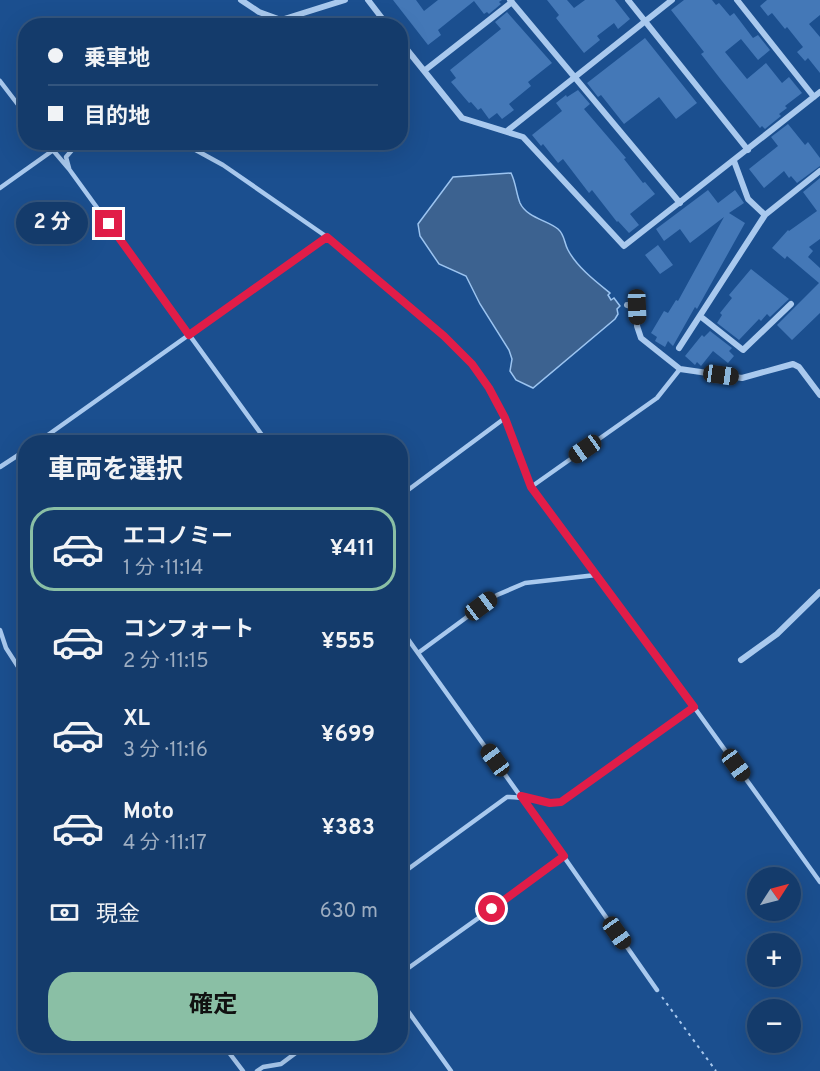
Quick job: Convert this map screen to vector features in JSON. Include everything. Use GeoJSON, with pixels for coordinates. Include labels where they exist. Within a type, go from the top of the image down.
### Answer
{"type":"FeatureCollection","features":[{"type":"Feature","properties":{"kind":"street"},"geometry":{"type":"LineString","coordinates":[[241,0],[259,12],[276,18]]}},
{"type":"Feature","properties":{"kind":"street"},"geometry":{"type":"LineString","coordinates":[[287,18],[345,0]]}},
{"type":"Feature","properties":{"kind":"street"},"geometry":{"type":"LineString","coordinates":[[368,0],[382,18]]}},
{"type":"Feature","properties":{"kind":"street"},"geometry":{"type":"LineString","coordinates":[[628,0],[748,150]]}},
{"type":"Feature","properties":{"kind":"street"},"geometry":{"type":"LineString","coordinates":[[507,131],[672,0]]}},
{"type":"Feature","properties":{"kind":"street"},"geometry":{"type":"LineString","coordinates":[[737,0],[814,97]]}},
{"type":"Feature","properties":{"kind":"street"},"geometry":{"type":"LineString","coordinates":[[424,71],[511,1],[680,203]]}},
{"type":"Feature","properties":{"kind":"street"},"geometry":{"type":"LineString","coordinates":[[408,51],[462,118],[523,137],[624,246],[820,92]]}},
{"type":"Feature","properties":{"kind":"street"},"geometry":{"type":"LineString","coordinates":[[734,161],[748,199],[765,215]]}},
{"type":"Feature","properties":{"kind":"street"},"geometry":{"type":"LineString","coordinates":[[679,348],[765,215],[820,171]]}},
{"type":"Feature","properties":{"kind":"street"},"geometry":{"type":"LineString","coordinates":[[700,316],[743,350],[791,304]]}},
{"type":"Feature","properties":{"kind":"street"},"geometry":{"type":"LineString","coordinates":[[627,305],[637,307],[637,326],[641,338],[680,369],[742,378],[793,364],[799,367],[820,395]]}},
{"type":"Feature","properties":{"kind":"street"},"geometry":{"type":"LineString","coordinates":[[741,660],[777,634],[820,592]]}},
{"type":"Feature","properties":{"kind":"lane"},"geometry":{"type":"LineString","coordinates":[[0,81],[3,89],[18,106]]}},
{"type":"Feature","properties":{"kind":"lane"},"geometry":{"type":"LineString","coordinates":[[69,169],[66,157],[72,150]]}},
{"type":"Feature","properties":{"kind":"lane"},"geometry":{"type":"LineString","coordinates":[[196,150],[223,165],[327,237],[444,336],[472,364],[489,388],[505,418],[531,487],[820,882]]}},
{"type":"Feature","properties":{"kind":"lane"},"geometry":{"type":"LineString","coordinates":[[0,188],[52,151],[69,169],[262,435]]}},
{"type":"Feature","properties":{"kind":"lane"},"geometry":{"type":"LineString","coordinates":[[50,435],[327,237]]}},
{"type":"Feature","properties":{"kind":"lane"},"geometry":{"type":"LineString","coordinates":[[531,487],[657,398],[680,369]]}},
{"type":"Feature","properties":{"kind":"lane"},"geometry":{"type":"LineString","coordinates":[[408,490],[505,418]]}},
{"type":"Feature","properties":{"kind":"lane"},"geometry":{"type":"LineString","coordinates":[[0,467],[18,455]]}},
{"type":"Feature","properties":{"kind":"lane"},"geometry":{"type":"LineString","coordinates":[[418,653],[496,595],[525,583],[596,575]]}},
{"type":"Feature","properties":{"kind":"lane"},"geometry":{"type":"LineString","coordinates":[[0,630],[6,648],[18,667]]}},
{"type":"Feature","properties":{"kind":"lane"},"geometry":{"type":"LineString","coordinates":[[408,639],[657,990]]}},
{"type":"Feature","properties":{"kind":"lane"},"geometry":{"type":"LineString","coordinates":[[408,868],[507,797],[521,796],[550,803],[561,802],[694,707]]}},
{"type":"Feature","properties":{"kind":"lane"},"geometry":{"type":"LineString","coordinates":[[408,968],[564,856]]}},
{"type":"Feature","properties":{"kind":"lane"},"geometry":{"type":"LineString","coordinates":[[408,1011],[452,1071]]}},
{"type":"Feature","properties":{"kind":"lane"},"geometry":{"type":"LineString","coordinates":[[229,1053],[243,1071]]}},
{"type":"Feature","properties":{"kind":"lane"},"geometry":{"type":"LineString","coordinates":[[257,1071],[263,1067],[281,1064],[296,1053]]}},
{"type":"Feature","properties":{"kind":"path"},"geometry":{"type":"LineString","coordinates":[[657,990],[716,1071]]}},
{"type":"Feature","properties":{"kind":"water"},"geometry":{"type":"Polygon","coordinates":[[[511,173],[523,208],[558,229],[576,262],[610,293],[608,295],[611,300],[614,298],[620,306],[615,319],[533,388],[516,380],[510,371],[512,359],[509,350],[480,304],[466,276],[439,264],[420,236],[418,224],[453,177],[511,173]]]}},
{"type":"Feature","properties":{"kind":"building"},"geometry":{"type":"Polygon","coordinates":[[[393,0],[416,0],[424,11],[438,0],[502,0],[499,2],[501,4],[489,14],[487,12],[484,14],[474,1],[438,30],[441,35],[428,45],[393,0]]]}},
{"type":"Feature","properties":{"kind":"building"},"geometry":{"type":"Polygon","coordinates":[[[547,0],[567,0],[574,8],[585,0],[615,0],[630,19],[618,29],[614,23],[597,36],[600,40],[584,53],[556,18],[559,15],[547,0]]]}},
{"type":"Feature","properties":{"kind":"building"},"geometry":{"type":"Polygon","coordinates":[[[684,0],[712,0],[716,5],[719,3],[730,16],[734,13],[753,38],[758,35],[770,50],[758,60],[741,39],[725,52],[747,79],[766,63],[782,83],[789,77],[802,93],[785,106],[787,108],[779,114],[781,116],[765,129],[762,126],[760,128],[722,81],[701,54],[704,52],[671,10],[684,0]]]}},
{"type":"Feature","properties":{"kind":"building"},"geometry":{"type":"Polygon","coordinates":[[[767,0],[820,0],[820,15],[809,24],[820,37],[820,73],[808,58],[805,61],[797,52],[803,47],[787,27],[785,29],[772,13],[768,16],[760,6],[767,0]]]}},
{"type":"Feature","properties":{"kind":"building"},"geometry":{"type":"Polygon","coordinates":[[[507,12],[552,63],[528,82],[531,86],[509,104],[514,110],[502,119],[497,113],[489,119],[481,108],[478,110],[471,102],[469,103],[451,82],[456,78],[450,70],[501,29],[495,22],[507,12]]]}},
{"type":"Feature","properties":{"kind":"building"},"geometry":{"type":"Polygon","coordinates":[[[645,38],[697,103],[676,119],[659,97],[624,124],[601,95],[598,97],[587,83],[645,38]]]}},
{"type":"Feature","properties":{"kind":"building"},"geometry":{"type":"Polygon","coordinates":[[[578,90],[590,104],[584,109],[626,158],[624,159],[643,183],[645,182],[655,194],[630,214],[639,225],[629,233],[617,222],[592,190],[589,193],[563,159],[558,163],[543,144],[541,146],[532,135],[562,111],[556,103],[566,95],[567,97],[578,90]]]}},
{"type":"Feature","properties":{"kind":"building"},"geometry":{"type":"Polygon","coordinates":[[[788,124],[805,145],[808,142],[820,158],[820,166],[797,183],[784,171],[764,188],[749,169],[778,146],[771,137],[788,124]]]}},
{"type":"Feature","properties":{"kind":"building"},"geometry":{"type":"Polygon","coordinates":[[[820,178],[820,239],[809,247],[813,251],[808,257],[820,268],[820,313],[792,340],[777,325],[819,283],[787,256],[785,259],[772,248],[788,230],[817,211],[803,192],[820,178]]]}},
{"type":"Feature","properties":{"kind":"building"},"geometry":{"type":"Polygon","coordinates":[[[708,190],[718,203],[735,190],[744,203],[729,213],[745,223],[697,309],[695,307],[673,346],[668,341],[665,347],[655,341],[657,337],[651,333],[664,311],[668,313],[676,300],[678,301],[724,217],[690,243],[680,229],[664,241],[656,229],[708,190]]]}},
{"type":"Feature","properties":{"kind":"building"},"geometry":{"type":"Polygon","coordinates":[[[658,245],[673,265],[660,274],[645,255],[658,245]]]}},
{"type":"Feature","properties":{"kind":"building"},"geometry":{"type":"Polygon","coordinates":[[[751,269],[789,299],[770,317],[767,314],[761,321],[759,319],[739,340],[717,323],[722,315],[720,313],[732,298],[729,295],[751,269]]]}},
{"type":"Feature","properties":{"kind":"building"},"geometry":{"type":"Polygon","coordinates":[[[710,331],[732,348],[729,351],[734,356],[728,363],[713,351],[701,366],[697,362],[695,365],[685,356],[702,335],[704,337],[710,331]]]}},
{"type":"Feature","properties":{"kind":"route"},"geometry":{"type":"LineString","coordinates":[[109,224],[189,335],[327,237],[444,336],[472,364],[489,388],[505,418],[531,487],[694,707],[561,802],[550,803],[521,796],[564,856],[492,909]]}}]}
